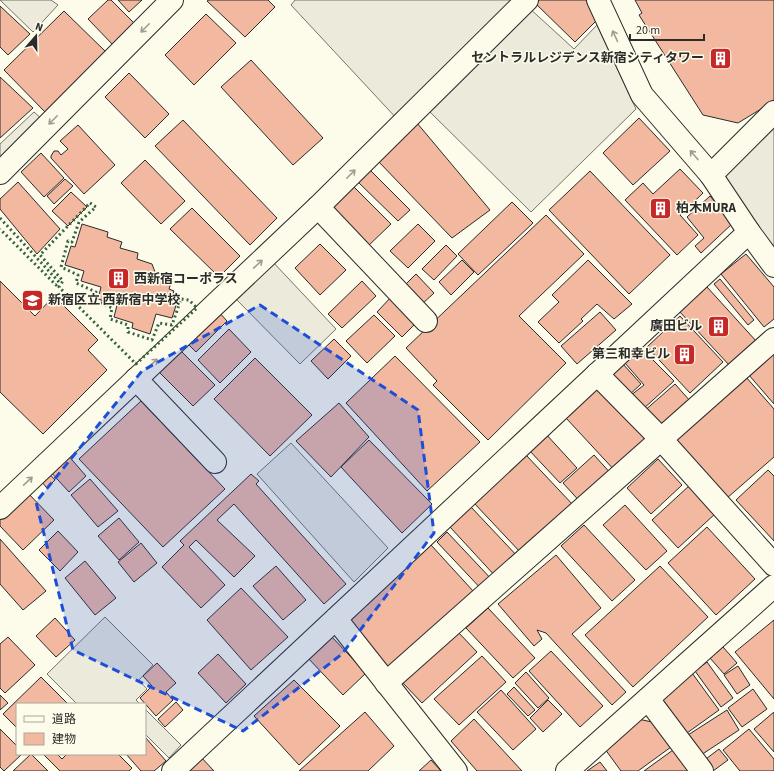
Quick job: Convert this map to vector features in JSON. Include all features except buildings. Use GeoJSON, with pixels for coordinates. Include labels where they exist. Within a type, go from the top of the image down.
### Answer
{"type":"FeatureCollection","features":[{"type":"Feature","properties":{"kind":"street"},"geometry":{"type":"LineString","coordinates":[[0,173],[172,0]]}},
{"type":"Feature","properties":{"kind":"street"},"geometry":{"type":"LineString","coordinates":[[0,508],[318,207],[526,0]]}},
{"type":"Feature","properties":{"kind":"street"},"geometry":{"type":"LineString","coordinates":[[598,0],[642,95],[711,175],[749,232],[774,266]]}},
{"type":"Feature","properties":{"kind":"street"},"geometry":{"type":"LineString","coordinates":[[711,175],[774,112]]}},
{"type":"Feature","properties":{"kind":"street"},"geometry":{"type":"LineString","coordinates":[[318,207],[426,321]]}},
{"type":"Feature","properties":{"kind":"street"},"geometry":{"type":"LineString","coordinates":[[174,771],[749,232]]}},
{"type":"Feature","properties":{"kind":"street"},"geometry":{"type":"LineString","coordinates":[[386,683],[774,339]]}},
{"type":"Feature","properties":{"kind":"street"},"geometry":{"type":"LineString","coordinates":[[597,374],[661,439],[774,565]]}},
{"type":"Feature","properties":{"kind":"street"},"geometry":{"type":"LineString","coordinates":[[136,379],[215,462]]}},
{"type":"Feature","properties":{"kind":"street"},"geometry":{"type":"LineString","coordinates":[[567,771],[774,586]]}},
{"type":"Feature","properties":{"kind":"street"},"geometry":{"type":"LineString","coordinates":[[336,619],[456,771]]}},
{"type":"Feature","properties":{"kind":"street"},"geometry":{"type":"LineString","coordinates":[[648,699],[702,771]]}},
{"type":"Feature","properties":{"kind":"highlighted area"},"geometry":{"type":"Polygon","coordinates":[[[260,305],[418,410],[434,533],[342,654],[243,731],[73,650],[36,502],[142,371],[260,305]]]}},
{"type":"Feature","properties":{"kind":"shaded area"},"geometry":{"type":"Polygon","coordinates":[[[0,0],[51,0],[58,5],[33,32],[0,0]]]}},
{"type":"Feature","properties":{"kind":"shaded area"},"geometry":{"type":"Polygon","coordinates":[[[295,0],[514,0],[399,121],[291,5],[295,0]]]}},
{"type":"Feature","properties":{"kind":"shaded area"},"geometry":{"type":"Polygon","coordinates":[[[527,6],[574,49],[597,25],[636,109],[531,212],[426,108],[527,6]]]}},
{"type":"Feature","properties":{"kind":"shaded area"},"geometry":{"type":"Polygon","coordinates":[[[34,112],[43,120],[0,162],[0,144],[34,112]]]}},
{"type":"Feature","properties":{"kind":"shaded area"},"geometry":{"type":"Polygon","coordinates":[[[774,126],[774,254],[721,176],[774,126]]]}},
{"type":"Feature","properties":{"kind":"shaded area"},"geometry":{"type":"Polygon","coordinates":[[[271,260],[336,329],[300,364],[234,297],[271,260]]]}},
{"type":"Feature","properties":{"kind":"shaded area"},"geometry":{"type":"Polygon","coordinates":[[[291,443],[388,548],[354,582],[257,474],[291,443]]]}},
{"type":"Feature","properties":{"kind":"shaded area"},"geometry":{"type":"Polygon","coordinates":[[[105,617],[153,665],[139,680],[147,689],[136,700],[139,703],[76,703],[47,674],[105,617]]]}},
{"type":"Feature","properties":{"kind":"shaded area"},"geometry":{"type":"Polygon","coordinates":[[[146,710],[181,745],[169,758],[146,735],[146,710]]]}},
{"type":"Feature","properties":{"kind":"hedge"},"geometry":{"type":"LineString","coordinates":[[90,203],[96,207],[79,222],[72,242],[68,241],[61,267],[78,275],[76,283],[96,292],[95,300],[112,308],[110,319],[128,325],[128,332],[152,340],[159,323],[172,325],[181,299],[189,300],[197,308],[136,364],[59,287],[63,281],[40,255],[90,203]]}},
{"type":"Feature","properties":{"kind":"hedge"},"geometry":{"type":"LineString","coordinates":[[0,218],[59,282],[56,285],[0,229]]}},
{"type":"Feature","properties":{"kind":"place","name":"セントラルレジデンス新宿シティタワー"},"geometry":{"type":"Point","coordinates":[720,58]}},
{"type":"Feature","properties":{"kind":"place","name":"柏木MURA"},"geometry":{"type":"Point","coordinates":[660,208]}},
{"type":"Feature","properties":{"kind":"place","name":"西新宿コーポラス"},"geometry":{"type":"Point","coordinates":[119,279]}},
{"type":"Feature","properties":{"kind":"place","name":"新宿区立 西新宿中学校"},"geometry":{"type":"Point","coordinates":[33,300]}},
{"type":"Feature","properties":{"kind":"place","name":"廣田ビル"},"geometry":{"type":"Point","coordinates":[718,326]}},
{"type":"Feature","properties":{"kind":"place","name":"第三和幸ビル"},"geometry":{"type":"Point","coordinates":[685,354]}}]}
